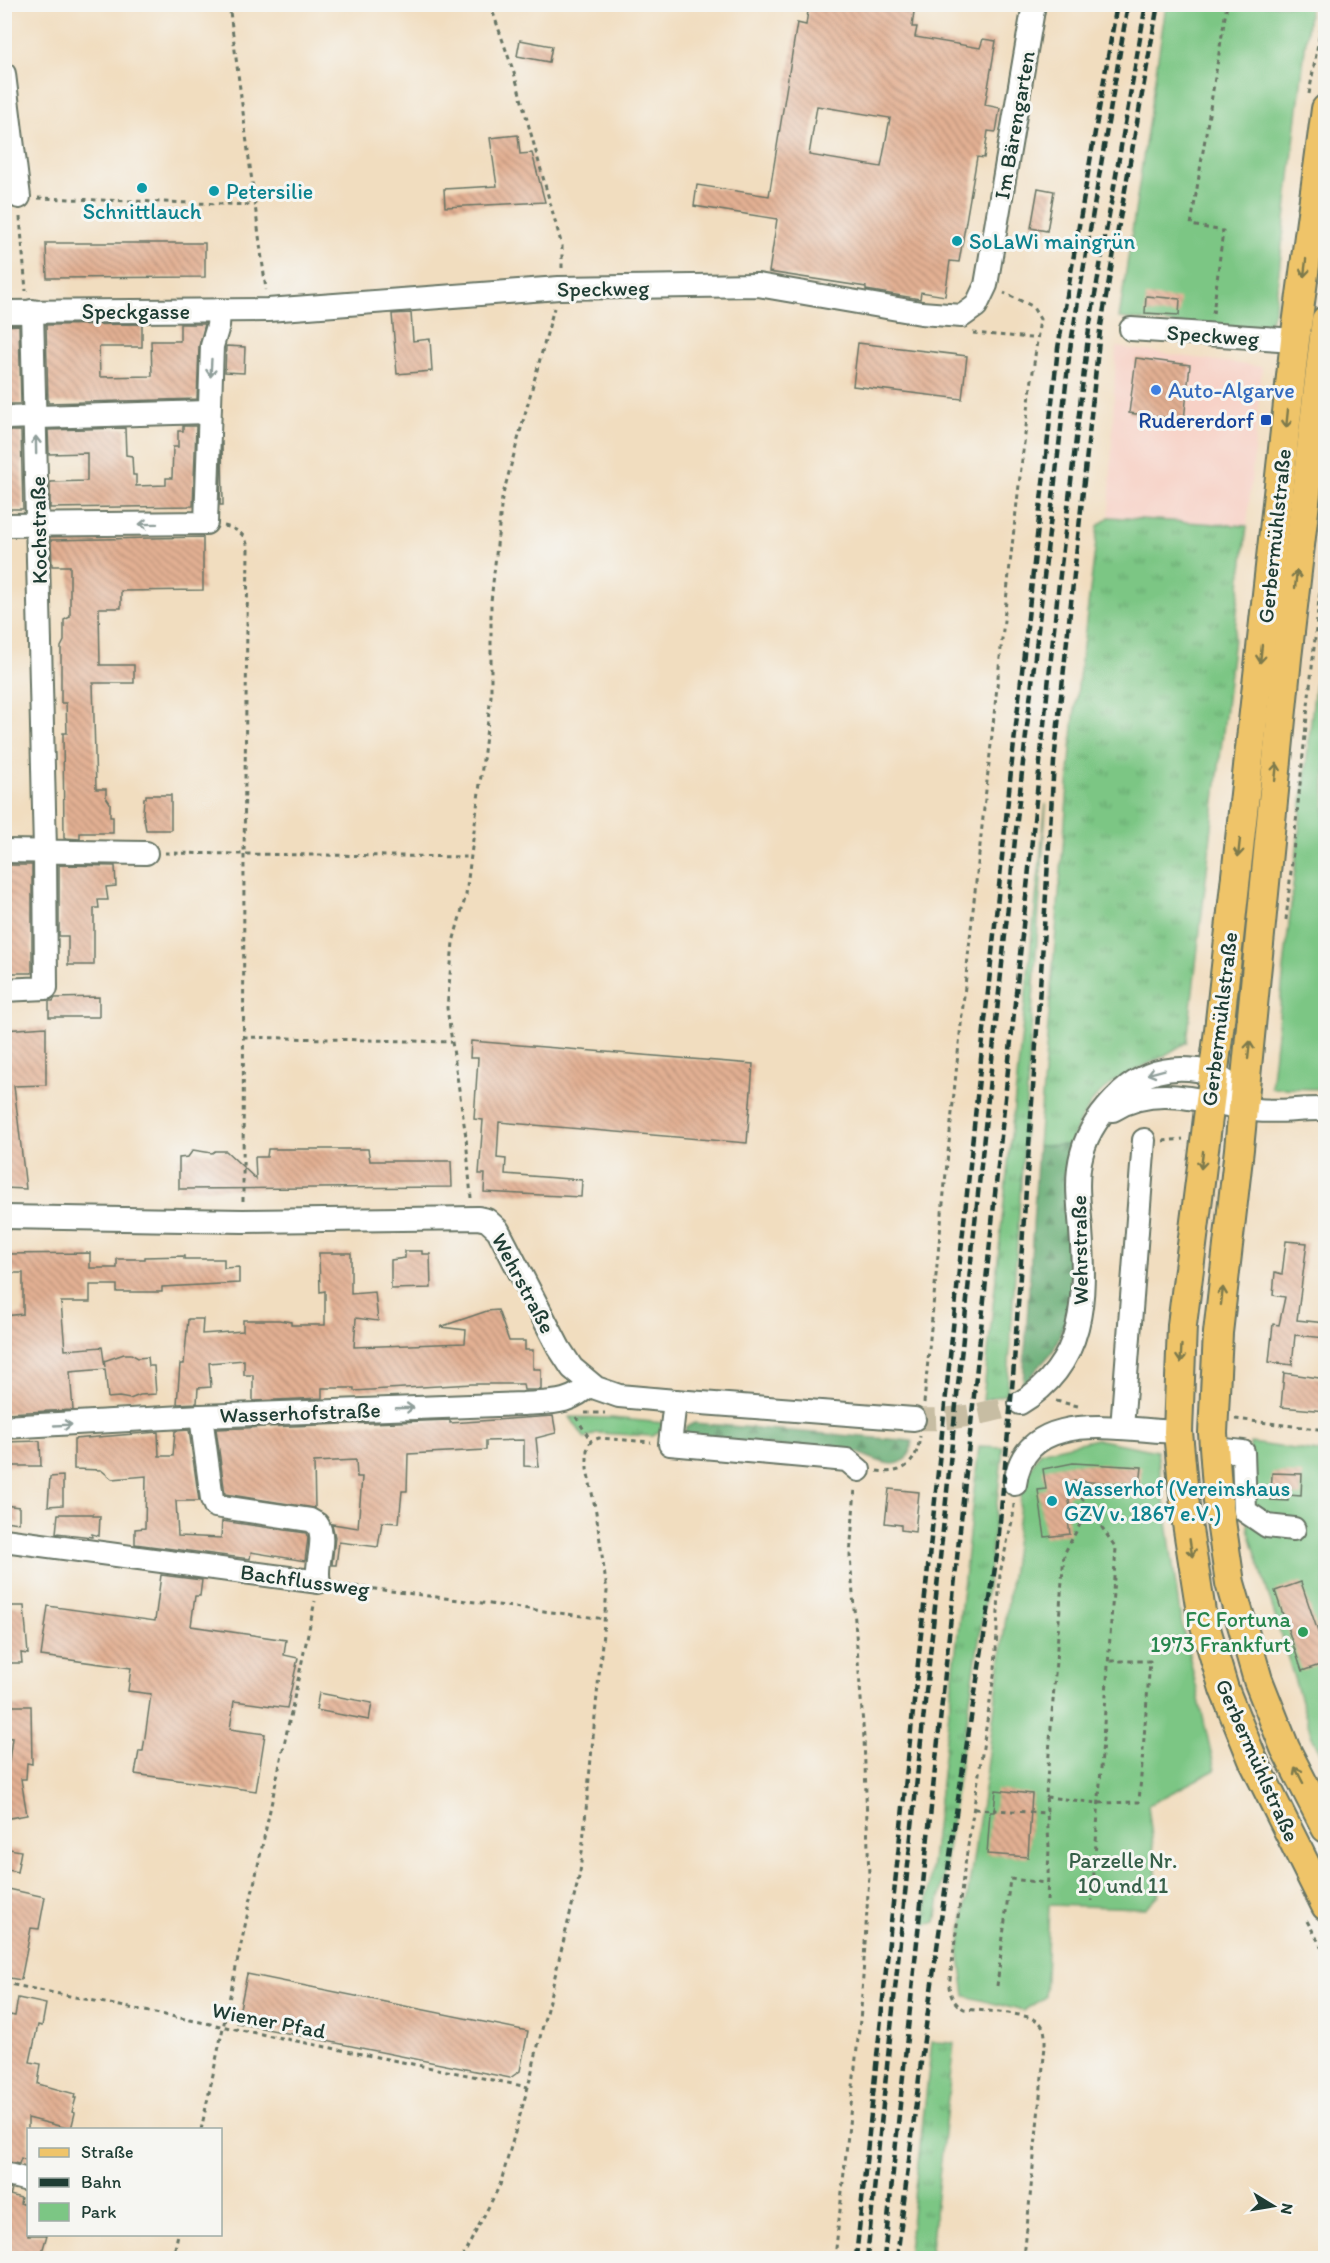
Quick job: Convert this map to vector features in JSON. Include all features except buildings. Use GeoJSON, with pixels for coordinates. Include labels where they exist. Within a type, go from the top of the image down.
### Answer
{"type":"FeatureCollection","features":[{"type":"Feature","properties":{"kind":"main road","name":"Gerbermühlstraße"},"geometry":{"type":"LineString","coordinates":[[1326,109],[1317,336],[1289,646],[1218,1333],[1214,1449],[1222,1537],[1236,1605],[1262,1690],[1286,1748],[1326,1828]]}},
{"type":"Feature","properties":{"kind":"main road","name":"Gerbermühlstraße"},"geometry":{"type":"LineString","coordinates":[[1317,336],[1210,1102],[1182,1325],[1178,1432],[1186,1517],[1201,1612],[1224,1689],[1253,1760],[1326,1906]]}},
{"type":"Feature","properties":{"kind":"street","name":"Im Bärengarten"},"geometry":{"type":"LineString","coordinates":[[935,315],[962,316],[976,306],[986,285],[1034,4]]}},
{"type":"Feature","properties":{"kind":"street"},"geometry":{"type":"LineString","coordinates":[[4,74],[19,197]]}},
{"type":"Feature","properties":{"kind":"street","name":"Speckweg"},"geometry":{"type":"LineString","coordinates":[[268,310],[559,288],[758,285],[935,315]]}},
{"type":"Feature","properties":{"kind":"street"},"geometry":{"type":"LineString","coordinates":[[4,525],[206,523],[212,346],[218,326],[219,310]]}},
{"type":"Feature","properties":{"kind":"street","name":"Speckgasse"},"geometry":{"type":"LineString","coordinates":[[4,312],[268,310]]}},
{"type":"Feature","properties":{"kind":"street","name":"Kochstraße"},"geometry":{"type":"LineString","coordinates":[[4,990],[46,988],[33,311]]}},
{"type":"Feature","properties":{"kind":"street","name":"Speckweg"},"geometry":{"type":"LineString","coordinates":[[1131,329],[1211,335],[1317,336]]}},
{"type":"Feature","properties":{"kind":"street"},"geometry":{"type":"LineString","coordinates":[[4,418],[208,412]]}},
{"type":"Feature","properties":{"kind":"street"},"geometry":{"type":"LineString","coordinates":[[4,851],[146,853]]}},
{"type":"Feature","properties":{"kind":"street","name":"Wehrstraße"},"geometry":{"type":"LineString","coordinates":[[1020,1403],[1042,1387],[1059,1367],[1078,1326],[1082,1310],[1084,1278],[1078,1195],[1079,1167],[1083,1150],[1101,1117],[1128,1087],[1151,1073],[1178,1069],[1214,1073]]}},
{"type":"Feature","properties":{"kind":"street"},"geometry":{"type":"LineString","coordinates":[[1214,1073],[1231,1086],[1243,1108]]}},
{"type":"Feature","properties":{"kind":"street"},"geometry":{"type":"LineString","coordinates":[[1101,1117],[1119,1106],[1146,1096],[1162,1095],[1265,1111],[1326,1109]]}},
{"type":"Feature","properties":{"kind":"street"},"geometry":{"type":"LineString","coordinates":[[1122,1428],[1153,1140]]}},
{"type":"Feature","properties":{"kind":"street","name":"Wehrstraße"},"geometry":{"type":"LineString","coordinates":[[4,1217],[243,1221],[471,1218],[487,1220],[498,1230],[559,1348],[572,1368],[590,1384],[604,1392],[619,1396],[675,1401],[919,1416]]}},
{"type":"Feature","properties":{"kind":"street","name":"Wasserhofstraße"},"geometry":{"type":"LineString","coordinates":[[4,1427],[201,1416],[565,1401],[581,1394],[590,1384]]}},
{"type":"Feature","properties":{"kind":"street"},"geometry":{"type":"LineString","coordinates":[[675,1401],[670,1444],[848,1460],[859,1470]]}},
{"type":"Feature","properties":{"kind":"street"},"geometry":{"type":"LineString","coordinates":[[201,1416],[215,1506],[265,1512],[310,1520],[317,1524],[321,1535],[317,1574],[319,1582]]}},
{"type":"Feature","properties":{"kind":"street"},"geometry":{"type":"LineString","coordinates":[[1015,1484],[1017,1470],[1036,1442],[1060,1430],[1122,1428],[1178,1432]]}},
{"type":"Feature","properties":{"kind":"street"},"geometry":{"type":"LineString","coordinates":[[1214,1449],[1243,1452],[1245,1511],[1267,1526],[1294,1529]]}},
{"type":"Feature","properties":{"kind":"street","name":"Bachflussweg"},"geometry":{"type":"LineString","coordinates":[[4,1540],[319,1582]]}},
{"type":"Feature","properties":{"kind":"street"},"geometry":{"type":"LineString","coordinates":[[4,2174],[27,2180]]}},
{"type":"Feature","properties":{"kind":"path"},"geometry":{"type":"LineString","coordinates":[[229,4],[268,310]]}},
{"type":"Feature","properties":{"kind":"path"},"geometry":{"type":"LineString","coordinates":[[471,1218],[466,1137],[447,1008],[453,942],[465,895],[471,857],[491,696],[491,602],[502,498],[559,288],[562,268],[562,246],[515,76],[490,4]]}},
{"type":"Feature","properties":{"kind":"path"},"geometry":{"type":"LineString","coordinates":[[1211,335],[1223,231],[1191,225],[1227,4]]}},
{"type":"Feature","properties":{"kind":"path"},"geometry":{"type":"LineString","coordinates":[[33,311],[25,287],[19,197],[255,205]]}},
{"type":"Feature","properties":{"kind":"path"},"geometry":{"type":"LineString","coordinates":[[835,2259],[861,2010],[869,1876],[864,1738],[850,1556],[854,1493],[859,1470],[891,1473],[906,1467],[916,1454],[996,696],[1040,319],[1032,306],[986,285]]}},
{"type":"Feature","properties":{"kind":"path"},"geometry":{"type":"LineString","coordinates":[[964,333],[1030,338]]}},
{"type":"Feature","properties":{"kind":"path"},"geometry":{"type":"LineString","coordinates":[[206,523],[235,528],[248,541],[243,1221]]}},
{"type":"Feature","properties":{"kind":"path"},"geometry":{"type":"LineString","coordinates":[[1286,926],[1326,540]]}},
{"type":"Feature","properties":{"kind":"path"},"geometry":{"type":"LineString","coordinates":[[146,853],[471,857]]}},
{"type":"Feature","properties":{"kind":"path"},"geometry":{"type":"LineString","coordinates":[[243,1037],[452,1042]]}},
{"type":"Feature","properties":{"kind":"path"},"geometry":{"type":"LineString","coordinates":[[1153,1140],[1176,1139]]}},
{"type":"Feature","properties":{"kind":"path"},"geometry":{"type":"LineString","coordinates":[[1054,1400],[1065,1404]]}},
{"type":"Feature","properties":{"kind":"path"},"geometry":{"type":"LineString","coordinates":[[574,1413],[591,1441]]}},
{"type":"Feature","properties":{"kind":"path"},"geometry":{"type":"LineString","coordinates":[[1233,1419],[1326,1430]]}},
{"type":"Feature","properties":{"kind":"path"},"geometry":{"type":"LineString","coordinates":[[462,2259],[500,2185],[528,2087],[580,1873],[607,1591],[586,1450],[591,1441],[599,1438],[670,1444]]}},
{"type":"Feature","properties":{"kind":"path"},"geometry":{"type":"LineString","coordinates":[[1015,1484],[1013,1517],[1000,1573],[995,1669],[949,1987],[951,1997],[957,2006],[964,2009],[1035,2019],[1044,2028],[1024,2259]]}},
{"type":"Feature","properties":{"kind":"path"},"geometry":{"type":"LineString","coordinates":[[1082,1497],[1116,1548],[1092,1900]]}},
{"type":"Feature","properties":{"kind":"path"},"geometry":{"type":"LineString","coordinates":[[1047,1901],[1047,1797],[1064,1554],[1084,1517]]}},
{"type":"Feature","properties":{"kind":"path"},"geometry":{"type":"LineString","coordinates":[[201,2128],[319,1582]]}},
{"type":"Feature","properties":{"kind":"path","name":"Bachflussweg"},"geometry":{"type":"LineString","coordinates":[[319,1582],[605,1619]]}},
{"type":"Feature","properties":{"kind":"path"},"geometry":{"type":"LineString","coordinates":[[1047,1797],[1098,1803],[1139,1802],[1150,1661],[1108,1660]]}},
{"type":"Feature","properties":{"kind":"path"},"geometry":{"type":"LineString","coordinates":[[975,1809],[1048,1813]]}},
{"type":"Feature","properties":{"kind":"path"},"geometry":{"type":"LineString","coordinates":[[997,1986],[1010,1879],[1047,1883]]}},
{"type":"Feature","properties":{"kind":"path","name":"Wiener Pfad"},"geometry":{"type":"LineString","coordinates":[[4,1983],[528,2087]]}},
{"type":"Feature","properties":{"kind":"path"},"geometry":{"type":"LineString","coordinates":[[173,2259],[178,2236]]}},
{"type":"Feature","properties":{"kind":"shaded area"},"geometry":{"type":"Polygon","coordinates":[[[1116,347],[1262,367],[1247,526],[1109,517],[1116,347]]]}},
{"type":"Feature","properties":{"kind":"green space"},"geometry":{"type":"Polygon","coordinates":[[[1166,5],[1310,5],[1275,306],[1270,321],[1259,326],[1221,327],[1119,318],[1166,5]]]}},
{"type":"Feature","properties":{"kind":"green space"},"geometry":{"type":"Polygon","coordinates":[[[1109,517],[1247,526],[1187,1042],[1114,1081],[1094,1099],[1079,1123],[1070,1145],[1038,1146],[1073,726],[1098,526],[1109,517]]]}},
{"type":"Feature","properties":{"kind":"green space"},"geometry":{"type":"Polygon","coordinates":[[[1325,593],[1325,1089],[1271,1088],[1325,593]]]}},
{"type":"Feature","properties":{"kind":"green space"},"geometry":{"type":"Polygon","coordinates":[[[1046,804],[1007,1394],[983,1400],[1046,804]]]}},
{"type":"Feature","properties":{"kind":"green space"},"geometry":{"type":"Polygon","coordinates":[[[1070,1145],[1065,1174],[1071,1282],[1067,1318],[1053,1351],[1023,1385],[1038,1146],[1070,1145]]]}},
{"type":"Feature","properties":{"kind":"green space"},"geometry":{"type":"Polygon","coordinates":[[[570,1417],[663,1423],[661,1430],[653,1436],[596,1433],[585,1439],[570,1417]]]}},
{"type":"Feature","properties":{"kind":"green space"},"geometry":{"type":"Polygon","coordinates":[[[694,1423],[912,1441],[906,1459],[893,1464],[859,1453],[691,1439],[685,1432],[686,1427],[694,1423]]]}},
{"type":"Feature","properties":{"kind":"green space","name":"Parzelle Nr. 10 und 11"},"geometry":{"type":"Polygon","coordinates":[[[1096,1439],[1157,1451],[1180,1615],[1215,1770],[1148,1805],[1159,1895],[1145,1908],[1049,1905],[1045,1997],[1023,2011],[965,1996],[959,1950],[986,1776],[1023,1481],[1040,1452],[1096,1439]]]}},
{"type":"Feature","properties":{"kind":"green space","name":"FC Fortuna 1973 Frankfurt"},"geometry":{"type":"Polygon","coordinates":[[[1250,1443],[1325,1453],[1325,1761],[1312,1737],[1248,1528],[1250,1443]]]}},
{"type":"Feature","properties":{"kind":"green space"},"geometry":{"type":"Polygon","coordinates":[[[979,1446],[1003,1447],[989,1574],[936,1923],[925,1924],[979,1446]]]}},
{"type":"Feature","properties":{"kind":"green space"},"geometry":{"type":"Polygon","coordinates":[[[932,2042],[954,2043],[930,2258],[907,2258],[932,2042]]]}},
{"type":"Feature","properties":{"kind":"tunnel"},"geometry":{"type":"LineString","coordinates":[[914,1419],[968,1416],[1020,1403]]}},
{"type":"Feature","properties":{"kind":"railway"},"geometry":{"type":"LineString","coordinates":[[856,2258],[1013,752],[1058,348],[1117,4]]}},
{"type":"Feature","properties":{"kind":"railway"},"geometry":{"type":"LineString","coordinates":[[867,2258],[1024,753],[1070,349],[1128,4]]}},
{"type":"Feature","properties":{"kind":"railway"},"geometry":{"type":"LineString","coordinates":[[884,2258],[1057,600],[1089,329],[1146,4]]}},
{"type":"Feature","properties":{"kind":"railway"},"geometry":{"type":"LineString","coordinates":[[897,2258],[922,2054],[958,1799],[997,1555],[1013,1377],[1054,762],[1100,331],[1158,4]]}},
{"type":"Feature","properties":{"kind":"place","name":"Schnittlauch"},"geometry":{"type":"Point","coordinates":[142,188]}},
{"type":"Feature","properties":{"kind":"place","name":"Petersilie"},"geometry":{"type":"Point","coordinates":[214,191]}},
{"type":"Feature","properties":{"kind":"place","name":"SoLaWi maingrün"},"geometry":{"type":"Point","coordinates":[957,241]}},
{"type":"Feature","properties":{"kind":"place","name":"Auto-Algarve"},"geometry":{"type":"Point","coordinates":[1156,390]}},
{"type":"Feature","properties":{"kind":"place","name":"Rudererdorf"},"geometry":{"type":"Point","coordinates":[1266,420]}},
{"type":"Feature","properties":{"kind":"place","name":"Wasserhof (Vereinshaus GZV v. 1867 e.V.)"},"geometry":{"type":"Point","coordinates":[1052,1501]}},
{"type":"Feature","properties":{"kind":"place","name":"FC Fortuna 1973 Frankfurt"},"geometry":{"type":"Point","coordinates":[1303,1632]}}]}
